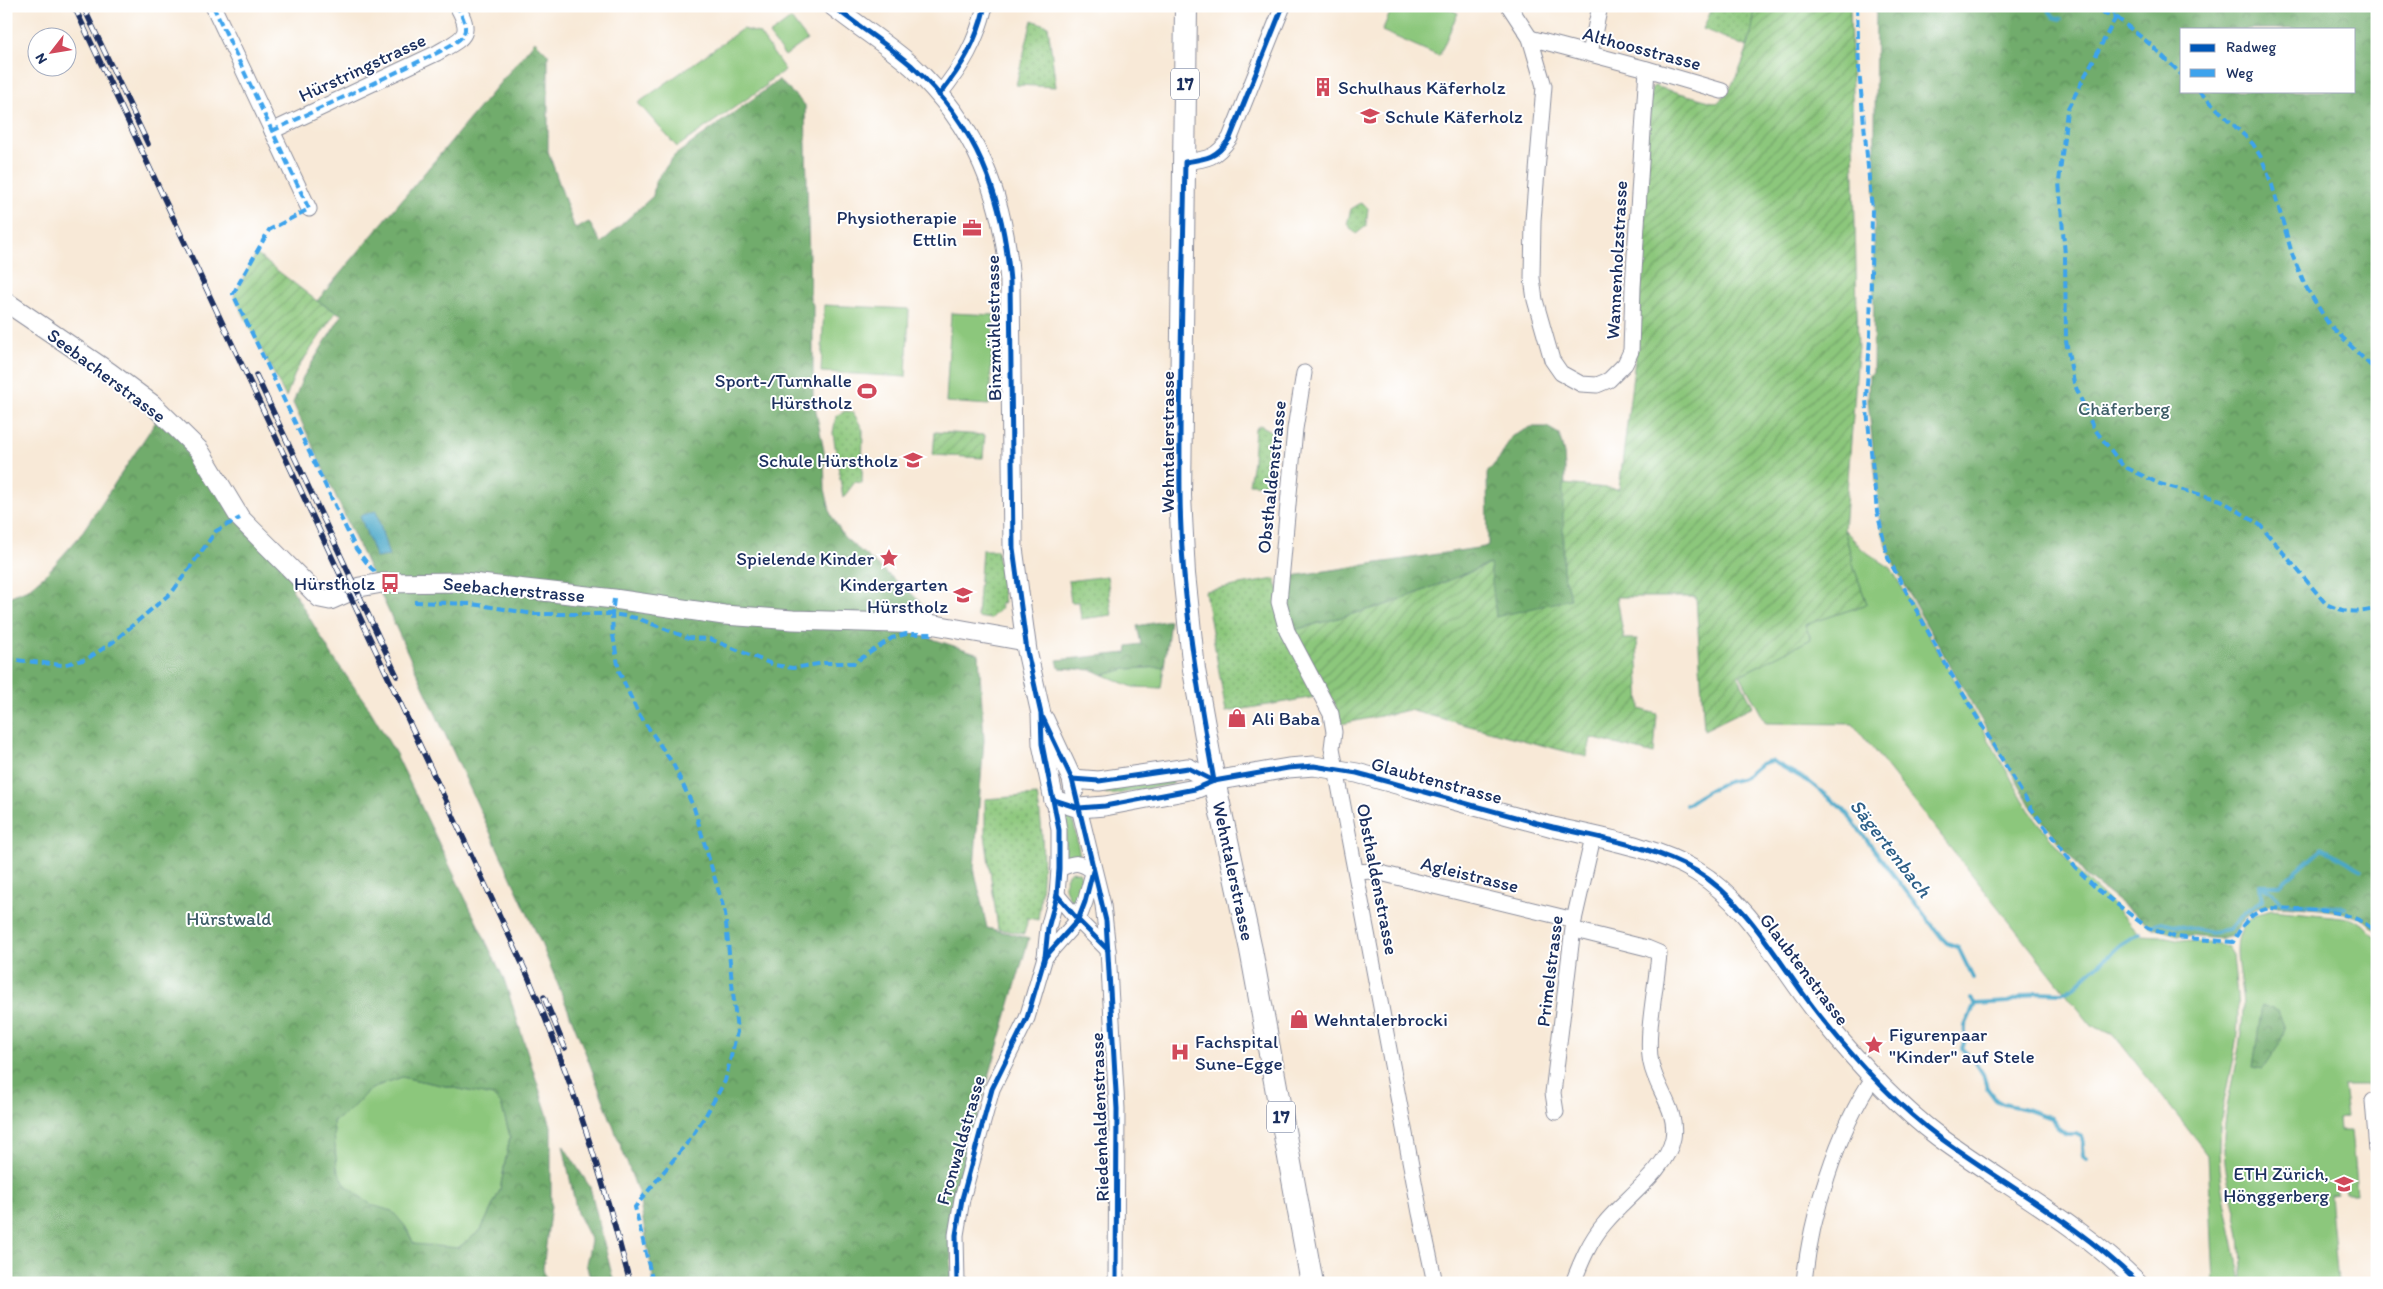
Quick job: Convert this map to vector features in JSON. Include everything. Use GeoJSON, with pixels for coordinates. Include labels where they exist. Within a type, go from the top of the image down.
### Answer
{"type":"FeatureCollection","features":[{"type":"Feature","properties":{"kind":"main road","name":"Wehntalerstrasse"},"geometry":{"type":"LineString","coordinates":[[1186,6],[1180,496],[1184,574],[1194,670],[1214,781],[1250,950],[1312,1283]]}},
{"type":"Feature","properties":{"kind":"street"},"geometry":{"type":"LineString","coordinates":[[213,6],[309,210]]}},
{"type":"Feature","properties":{"kind":"street","name":"Hürstringstrasse"},"geometry":{"type":"LineString","coordinates":[[272,131],[437,53],[462,39],[466,32],[466,22],[458,6]]}},
{"type":"Feature","properties":{"kind":"street","name":"Binzmühlestrasse"},"geometry":{"type":"LineString","coordinates":[[833,6],[910,65],[940,95],[971,140],[983,164],[999,207],[1007,244],[1010,282],[1013,548],[1025,641],[1041,714],[1042,744],[1054,800]]}},
{"type":"Feature","properties":{"kind":"street"},"geometry":{"type":"LineString","coordinates":[[940,95],[965,61],[976,39],[986,6]]}},
{"type":"Feature","properties":{"kind":"street"},"geometry":{"type":"LineString","coordinates":[[1185,162],[1206,160],[1222,149],[1230,138],[1283,6]]}},
{"type":"Feature","properties":{"kind":"street"},"geometry":{"type":"LineString","coordinates":[[1509,6],[1530,38]]}},
{"type":"Feature","properties":{"kind":"street"},"geometry":{"type":"LineString","coordinates":[[1590,54],[1600,6]]}},
{"type":"Feature","properties":{"kind":"street","name":"Althoosstrasse"},"geometry":{"type":"LineString","coordinates":[[1530,38],[1722,91]]}},
{"type":"Feature","properties":{"kind":"street","name":"Wannenholzstrasse"},"geometry":{"type":"LineString","coordinates":[[1530,38],[1544,86],[1532,220],[1533,286],[1552,360],[1561,373],[1570,380],[1582,384],[1597,385],[1609,380],[1622,369],[1631,352],[1632,287],[1647,69]]}},
{"type":"Feature","properties":{"kind":"street","name":"Seebacherstrasse"},"geometry":{"type":"LineString","coordinates":[[6,302],[152,404],[199,450],[240,518],[320,598],[330,600],[360,587],[382,583],[463,582],[614,599],[724,615],[793,620],[930,624],[1025,641]]}},
{"type":"Feature","properties":{"kind":"street","name":"Obsthaldenstrasse"},"geometry":{"type":"LineString","coordinates":[[1304,373],[1295,429],[1279,602],[1287,632],[1331,714],[1334,732],[1332,748],[1435,1283]]}},
{"type":"Feature","properties":{"kind":"street","name":"Binzmühlestrasse"},"geometry":{"type":"LineString","coordinates":[[1041,714],[1072,779],[1079,808]]}},
{"type":"Feature","properties":{"kind":"street","name":"Glaubtenstrasse"},"geometry":{"type":"LineString","coordinates":[[1214,781],[1288,768],[1314,766],[1337,770],[1660,854],[1694,870],[1717,886],[1755,928],[1822,1019],[1891,1096],[1937,1135],[2099,1246],[2138,1283]]}},
{"type":"Feature","properties":{"kind":"street"},"geometry":{"type":"LineString","coordinates":[[1188,768],[1214,781],[1195,789],[1105,806],[1079,808],[1054,800],[1072,779],[1099,781],[1188,768]]}},
{"type":"Feature","properties":{"kind":"street","name":"Fronwaldstrasse"},"geometry":{"type":"LineString","coordinates":[[957,1283],[957,1222],[966,1183],[992,1089],[1026,1018],[1046,957],[1048,928],[1057,895],[1059,869],[1059,830],[1054,800]]}},
{"type":"Feature","properties":{"kind":"street","name":"Riedenhaldenstrasse"},"geometry":{"type":"LineString","coordinates":[[1079,808],[1093,871],[1103,905],[1108,950],[1117,1109],[1116,1283]]}},
{"type":"Feature","properties":{"kind":"street","name":"Primelstrasse"},"geometry":{"type":"LineString","coordinates":[[1556,1112],[1553,1093],[1574,925],[1593,836]]}},
{"type":"Feature","properties":{"kind":"street"},"geometry":{"type":"LineString","coordinates":[[1059,869],[1070,864],[1082,863],[1093,871]]}},
{"type":"Feature","properties":{"kind":"street","name":"Agleistrasse"},"geometry":{"type":"LineString","coordinates":[[1356,872],[1372,870],[1574,925],[1660,953],[1649,1047],[1651,1063],[1674,1121],[1673,1138],[1667,1153],[1643,1184],[1600,1229],[1588,1248],[1573,1283]]}},
{"type":"Feature","properties":{"kind":"street","name":"Fronwaldstrasse"},"geometry":{"type":"LineString","coordinates":[[1046,957],[1078,920],[1093,871]]}},
{"type":"Feature","properties":{"kind":"street"},"geometry":{"type":"LineString","coordinates":[[1057,895],[1078,920],[1108,950]]}},
{"type":"Feature","properties":{"kind":"street"},"geometry":{"type":"LineString","coordinates":[[1804,1283],[1816,1217],[1831,1170],[1846,1129],[1874,1078]]}},
{"type":"Feature","properties":{"kind":"street"},"geometry":{"type":"LineString","coordinates":[[2374,1100],[2377,1150]]}},
{"type":"Feature","properties":{"kind":"green space"},"geometry":{"type":"Polygon","coordinates":[[[1393,6],[1442,6],[1458,13],[1439,56],[1382,31],[1393,6]]]}},
{"type":"Feature","properties":{"kind":"green space"},"geometry":{"type":"Polygon","coordinates":[[[1713,6],[1754,6],[1754,24],[1747,47],[1703,29],[1713,6]]]}},
{"type":"Feature","properties":{"kind":"green space"},"geometry":{"type":"Polygon","coordinates":[[[1754,6],[1850,6],[1858,353],[1844,529],[1854,568],[1867,604],[1805,625],[1811,639],[1738,676],[1753,706],[1704,730],[1696,597],[1617,597],[1624,639],[1637,639],[1640,709],[1657,714],[1654,754],[1591,738],[1587,757],[1409,710],[1341,724],[1335,704],[1295,630],[1393,603],[1490,564],[1496,617],[1571,599],[1563,572],[1563,484],[1619,489],[1637,342],[1651,89],[1654,86],[1717,103],[1725,95],[1739,72],[1749,44],[1754,6]]]}},
{"type":"Feature","properties":{"kind":"green space","name":"Chäferberg"},"geometry":{"type":"Polygon","coordinates":[[[1876,6],[2377,6],[2377,931],[2364,920],[2352,914],[2278,906],[2254,910],[2233,936],[2221,939],[2177,935],[2151,927],[2087,877],[2032,808],[1915,605],[1892,561],[1883,534],[1879,510],[1868,400],[1869,376],[1873,373],[1876,6]]]}},
{"type":"Feature","properties":{"kind":"green space"},"geometry":{"type":"Polygon","coordinates":[[[791,19],[807,40],[785,56],[769,35],[791,19]]]}},
{"type":"Feature","properties":{"kind":"green space"},"geometry":{"type":"Polygon","coordinates":[[[1032,20],[1048,26],[1056,87],[1016,85],[1032,20]]]}},
{"type":"Feature","properties":{"kind":"green space"},"geometry":{"type":"Polygon","coordinates":[[[742,29],[759,33],[785,70],[766,83],[767,85],[677,147],[638,103],[742,29]]]}},
{"type":"Feature","properties":{"kind":"green space"},"geometry":{"type":"Polygon","coordinates":[[[535,41],[548,54],[548,151],[575,229],[589,222],[601,243],[653,196],[655,182],[674,156],[779,80],[805,105],[810,298],[813,305],[813,397],[824,451],[825,489],[831,515],[844,537],[920,601],[925,612],[923,636],[979,654],[984,740],[974,868],[987,928],[1029,938],[951,1209],[951,1283],[654,1283],[638,1192],[586,1054],[541,943],[293,403],[303,377],[342,315],[317,301],[535,41]]]}},
{"type":"Feature","properties":{"kind":"green space"},"geometry":{"type":"Polygon","coordinates":[[[1361,203],[1368,208],[1366,226],[1356,234],[1347,224],[1351,209],[1361,203]]]}},
{"type":"Feature","properties":{"kind":"green space"},"geometry":{"type":"Polygon","coordinates":[[[256,254],[317,301],[336,312],[296,371],[286,397],[234,296],[256,254]]]}},
{"type":"Feature","properties":{"kind":"green space"},"geometry":{"type":"Polygon","coordinates":[[[824,305],[909,309],[906,377],[821,372],[824,305]]]}},
{"type":"Feature","properties":{"kind":"green space"},"geometry":{"type":"Polygon","coordinates":[[[951,313],[994,315],[989,405],[946,402],[951,313]]]}},
{"type":"Feature","properties":{"kind":"green space"},"geometry":{"type":"Polygon","coordinates":[[[845,411],[853,412],[863,430],[862,483],[855,482],[843,498],[833,433],[836,416],[845,411]]]}},
{"type":"Feature","properties":{"kind":"green space","name":"Hürstwald"},"geometry":{"type":"Polygon","coordinates":[[[159,417],[196,454],[295,583],[292,589],[333,657],[367,705],[396,754],[504,979],[551,1126],[551,1205],[543,1269],[547,1283],[6,1283],[6,598],[28,589],[48,572],[79,537],[159,417]],[[402,1077],[376,1087],[367,1093],[347,1113],[333,1121],[337,1169],[346,1185],[371,1205],[392,1211],[405,1226],[414,1244],[458,1248],[481,1230],[500,1190],[510,1136],[501,1104],[493,1096],[402,1077]]]}},
{"type":"Feature","properties":{"kind":"green space"},"geometry":{"type":"Polygon","coordinates":[[[1260,425],[1277,434],[1274,456],[1267,460],[1272,485],[1249,484],[1255,429],[1260,425]]]}},
{"type":"Feature","properties":{"kind":"green space"},"geometry":{"type":"Polygon","coordinates":[[[1531,427],[1547,427],[1559,434],[1564,454],[1563,572],[1571,599],[1496,618],[1489,564],[1393,603],[1295,630],[1289,603],[1292,576],[1488,545],[1487,473],[1501,456],[1511,437],[1531,427]]]}},
{"type":"Feature","properties":{"kind":"green space"},"geometry":{"type":"Polygon","coordinates":[[[935,432],[985,435],[983,458],[933,455],[935,432]]]}},
{"type":"Feature","properties":{"kind":"green space"},"geometry":{"type":"Polygon","coordinates":[[[1844,529],[1863,550],[1891,568],[2029,810],[2074,868],[2112,904],[2140,935],[2220,944],[2228,947],[2233,955],[2238,1025],[2221,1122],[2219,1151],[2222,1184],[2241,1283],[2214,1283],[2208,1155],[2114,1035],[2091,1025],[1853,724],[1766,723],[1740,675],[1811,639],[1805,625],[1867,604],[1854,568],[1844,529]]]}},
{"type":"Feature","properties":{"kind":"green space"},"geometry":{"type":"Polygon","coordinates":[[[982,550],[997,550],[1004,603],[1000,604],[1001,608],[990,619],[977,617],[982,550]]]}},
{"type":"Feature","properties":{"kind":"green space"},"geometry":{"type":"Polygon","coordinates":[[[1107,576],[1112,615],[1081,619],[1079,602],[1071,602],[1068,581],[1107,576]]]}},
{"type":"Feature","properties":{"kind":"green space"},"geometry":{"type":"Polygon","coordinates":[[[1275,579],[1315,697],[1226,712],[1205,591],[1275,579]]]}},
{"type":"Feature","properties":{"kind":"green space"},"geometry":{"type":"Polygon","coordinates":[[[1170,620],[1164,667],[1125,669],[1104,675],[1093,670],[1059,668],[1057,660],[1127,653],[1128,646],[1141,644],[1137,626],[1170,620]]]}},
{"type":"Feature","properties":{"kind":"green space"},"geometry":{"type":"Polygon","coordinates":[[[1164,667],[1161,688],[1133,687],[1104,675],[1125,669],[1164,667]]]}},
{"type":"Feature","properties":{"kind":"green space"},"geometry":{"type":"Polygon","coordinates":[[[1172,779],[1173,784],[1111,795],[1110,793],[1106,794],[1105,791],[1172,779]]]}},
{"type":"Feature","properties":{"kind":"green space"},"geometry":{"type":"Polygon","coordinates":[[[1037,795],[1043,857],[1042,888],[1038,920],[1028,918],[1024,934],[998,929],[985,835],[985,799],[1037,795]]]}},
{"type":"Feature","properties":{"kind":"green space"},"geometry":{"type":"Polygon","coordinates":[[[1071,816],[1073,818],[1080,857],[1072,856],[1065,858],[1066,825],[1068,817],[1071,816]]]}},
{"type":"Feature","properties":{"kind":"green space"},"geometry":{"type":"Polygon","coordinates":[[[1071,871],[1079,872],[1082,879],[1075,906],[1067,893],[1065,884],[1067,875],[1071,871]]]}},
{"type":"Feature","properties":{"kind":"green space"},"geometry":{"type":"Polygon","coordinates":[[[2272,910],[2352,918],[2363,924],[2377,939],[2377,1085],[2343,1085],[2347,1117],[2338,1119],[2339,1131],[2351,1131],[2357,1193],[2345,1193],[2344,1186],[2336,1186],[2337,1194],[2330,1195],[2338,1283],[2242,1283],[2240,1236],[2227,1176],[2224,1151],[2226,1115],[2242,1026],[2243,1000],[2237,950],[2240,933],[2249,920],[2272,910]]]}},
{"type":"Feature","properties":{"kind":"green space"},"geometry":{"type":"Polygon","coordinates":[[[2262,1005],[2278,1011],[2285,1027],[2280,1044],[2263,1069],[2253,1067],[2262,1005]]]}},
{"type":"Feature","properties":{"kind":"green space"},"geometry":{"type":"Polygon","coordinates":[[[402,1077],[493,1096],[501,1104],[510,1136],[500,1190],[481,1230],[458,1248],[414,1245],[403,1224],[365,1201],[347,1187],[337,1167],[333,1121],[347,1113],[371,1090],[402,1077]]]}},
{"type":"Feature","properties":{"kind":"green space"},"geometry":{"type":"Polygon","coordinates":[[[563,1145],[590,1187],[614,1283],[592,1283],[586,1264],[591,1241],[577,1213],[563,1145]]]}},
{"type":"Feature","properties":{"kind":"water"},"geometry":{"type":"Polygon","coordinates":[[[376,511],[389,556],[376,558],[360,516],[376,511]]]}},
{"type":"Feature","properties":{"kind":"waterway"},"geometry":{"type":"LineString","coordinates":[[2046,6],[2054,17],[2061,19]]}},
{"type":"Feature","properties":{"kind":"waterway","name":"Sägertenbach"},"geometry":{"type":"LineString","coordinates":[[1686,805],[1714,787],[1743,778],[1760,765],[1772,761],[1808,781],[1844,810],[1942,938],[1947,943],[1958,947],[1973,978]]}},
{"type":"Feature","properties":{"kind":"waterway","name":"Sägertenbach"},"geometry":{"type":"LineString","coordinates":[[2260,885],[2280,885],[2322,848],[2362,870]]}},
{"type":"Feature","properties":{"kind":"waterway","name":"Sägertenbach"},"geometry":{"type":"LineString","coordinates":[[2153,925],[2161,922],[2211,933],[2229,930],[2245,912],[2262,901],[2260,885]]}},
{"type":"Feature","properties":{"kind":"waterway"},"geometry":{"type":"LineString","coordinates":[[2262,886],[2272,892],[2281,903],[2345,908]]}},
{"type":"Feature","properties":{"kind":"waterway","name":"Sägertenbach"},"geometry":{"type":"LineString","coordinates":[[1971,999],[1975,1004],[2009,1002],[2036,992],[2062,993],[2074,987],[2120,945],[2139,933]]}},
{"type":"Feature","properties":{"kind":"waterway"},"geometry":{"type":"LineString","coordinates":[[1975,1004],[1965,1026],[1965,1040],[1962,1048],[1974,1060],[1983,1074],[1987,1088],[1996,1100],[2003,1104],[2026,1109],[2051,1118],[2067,1134],[2076,1134],[2082,1137],[2084,1156],[2087,1159]]}},
{"type":"Feature","properties":{"kind":"railway"},"geometry":{"type":"LineString","coordinates":[[74,6],[527,974],[543,1012],[584,1126],[609,1204],[630,1283]]}},
{"type":"Feature","properties":{"kind":"railway"},"geometry":{"type":"LineString","coordinates":[[83,6],[148,144]]}},
{"type":"Feature","properties":{"kind":"railway"},"geometry":{"type":"LineString","coordinates":[[256,375],[397,676]]}},
{"type":"Feature","properties":{"kind":"railway"},"geometry":{"type":"LineString","coordinates":[[544,997],[565,1048]]}},
{"type":"Feature","properties":{"kind":"marked path"},"geometry":{"type":"LineString","coordinates":[[213,6],[309,209],[269,230],[233,294],[356,549],[378,574]]}},
{"type":"Feature","properties":{"kind":"marked path"},"geometry":{"type":"LineString","coordinates":[[272,131],[453,44],[463,35],[465,30],[465,24],[457,6]]}},
{"type":"Feature","properties":{"kind":"marked path"},"geometry":{"type":"LineString","coordinates":[[1857,6],[1859,70],[1872,210],[1870,338],[1866,400],[1877,511],[1888,558],[1950,672],[2031,808],[2075,867],[2097,889],[2148,928],[2175,937],[2233,942],[2252,916],[2257,912],[2270,908],[2328,911],[2343,914],[2368,926],[2377,935]]}},
{"type":"Feature","properties":{"kind":"marked path"},"geometry":{"type":"LineString","coordinates":[[2091,6],[2098,11],[2116,17]]}},
{"type":"Feature","properties":{"kind":"marked path"},"geometry":{"type":"LineString","coordinates":[[2112,6],[2116,17],[2151,45],[2180,73]]}},
{"type":"Feature","properties":{"kind":"marked path"},"geometry":{"type":"LineString","coordinates":[[2116,17],[2067,110],[2059,182],[2065,255],[2066,341],[2074,383],[2093,427],[2123,466],[2160,484],[2221,500],[2260,525],[2326,604],[2338,609],[2351,611],[2377,608]]}},
{"type":"Feature","properties":{"kind":"marked path"},"geometry":{"type":"LineString","coordinates":[[2200,92],[2253,144],[2262,159],[2272,185],[2293,257],[2306,287],[2328,323],[2377,372]]}},
{"type":"Feature","properties":{"kind":"marked path"},"geometry":{"type":"LineString","coordinates":[[6,659],[62,665],[87,659],[113,642],[173,591],[216,531],[240,518]]}},
{"type":"Feature","properties":{"kind":"marked path"},"geometry":{"type":"LineString","coordinates":[[614,599],[612,614],[613,635],[619,671],[637,711],[673,764],[694,808],[725,913],[737,1032],[725,1081],[707,1113],[688,1142],[635,1207],[653,1283]]}},
{"type":"Feature","properties":{"kind":"marked path"},"geometry":{"type":"LineString","coordinates":[[414,602],[473,604],[534,614],[612,614],[637,618],[688,638],[710,639],[774,665],[793,668],[824,663],[854,663],[892,638],[906,634],[934,634]]}},
{"type":"Feature","properties":{"kind":"cycle path"},"geometry":{"type":"LineString","coordinates":[[833,6],[912,66],[935,89],[954,113],[970,138],[983,164],[993,191],[1001,220],[1010,281],[1013,548],[1027,651],[1041,714],[1042,744],[1059,830],[1059,869],[1057,895],[1048,928],[1045,957],[1027,1018],[992,1089],[962,1199],[956,1235],[957,1283]]}},
{"type":"Feature","properties":{"kind":"cycle path"},"geometry":{"type":"LineString","coordinates":[[939,95],[968,53],[985,6]]}},
{"type":"Feature","properties":{"kind":"cycle path"},"geometry":{"type":"LineString","coordinates":[[1214,781],[1191,639],[1181,531],[1180,412],[1185,162],[1200,160],[1216,154],[1230,138],[1283,6]]}},
{"type":"Feature","properties":{"kind":"cycle path"},"geometry":{"type":"LineString","coordinates":[[1043,718],[1072,779],[1106,921],[1117,1109],[1116,1283]]}},
{"type":"Feature","properties":{"kind":"cycle path"},"geometry":{"type":"LineString","coordinates":[[1054,800],[1079,808],[1105,806],[1195,789],[1214,781],[1288,768],[1314,766],[1357,773],[1528,821],[1626,844],[1679,862],[1696,871],[1733,901],[1750,920],[1809,1002],[1837,1037],[1907,1111],[1964,1155],[2067,1224],[2138,1283]]}},
{"type":"Feature","properties":{"kind":"cycle path"},"geometry":{"type":"LineString","coordinates":[[1072,779],[1099,781],[1188,768],[1214,781]]}},
{"type":"Feature","properties":{"kind":"cycle path"},"geometry":{"type":"LineString","coordinates":[[1045,957],[1078,920],[1093,871]]}},
{"type":"Feature","properties":{"kind":"cycle path"},"geometry":{"type":"LineString","coordinates":[[1057,895],[1078,920],[1108,950]]}},
{"type":"Feature","properties":{"kind":"place","name":"Schulhaus Käferholz"},"geometry":{"type":"Point","coordinates":[1323,87]}},
{"type":"Feature","properties":{"kind":"place","name":"Schule Käferholz"},"geometry":{"type":"Point","coordinates":[1370,116]}},
{"type":"Feature","properties":{"kind":"place","name":"Physiotherapie Ettlin"},"geometry":{"type":"Point","coordinates":[972,228]}},
{"type":"Feature","properties":{"kind":"place","name":"Sport-/Turnhalle Hürstholz"},"geometry":{"type":"Point","coordinates":[867,391]}},
{"type":"Feature","properties":{"kind":"place","name":"Schule Hürstholz"},"geometry":{"type":"Point","coordinates":[913,460]}},
{"type":"Feature","properties":{"kind":"place","name":"Spielende Kinder"},"geometry":{"type":"Point","coordinates":[889,558]}},
{"type":"Feature","properties":{"kind":"place","name":"Hürstholz"},"geometry":{"type":"Point","coordinates":[390,583]}},
{"type":"Feature","properties":{"kind":"place","name":"Kindergarten Hürstholz"},"geometry":{"type":"Point","coordinates":[963,595]}},
{"type":"Feature","properties":{"kind":"place","name":"Ali Baba"},"geometry":{"type":"Point","coordinates":[1237,718]}},
{"type":"Feature","properties":{"kind":"place","name":"Wehntalerbrocki"},"geometry":{"type":"Point","coordinates":[1299,1019]}},
{"type":"Feature","properties":{"kind":"place","name":"Figurenpaar \"Kinder\" auf Stele"},"geometry":{"type":"Point","coordinates":[1874,1045]}},
{"type":"Feature","properties":{"kind":"place","name":"Fachspital Sune-Egge"},"geometry":{"type":"Point","coordinates":[1180,1052]}},
{"type":"Feature","properties":{"kind":"place","name":"ETH Zürich, Hönggerberg"},"geometry":{"type":"Point","coordinates":[2344,1184]}}]}
